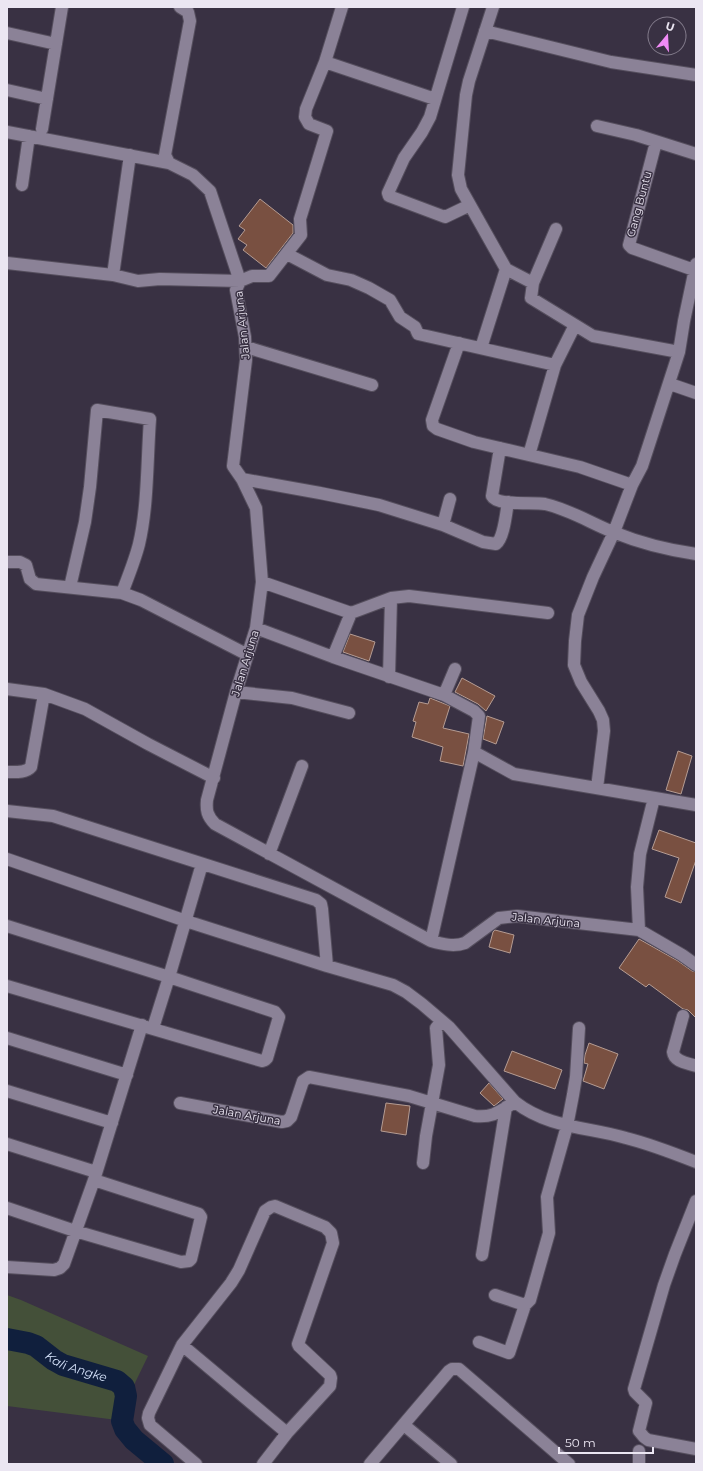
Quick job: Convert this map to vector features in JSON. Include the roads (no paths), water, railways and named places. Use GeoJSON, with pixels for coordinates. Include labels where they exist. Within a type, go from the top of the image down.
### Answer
{"type":"FeatureCollection","features":[{"type":"Feature","properties":{"kind":"street"},"geometry":{"type":"LineString","coordinates":[[42,130],[62,7]]}},
{"type":"Feature","properties":{"kind":"street"},"geometry":{"type":"LineString","coordinates":[[169,163],[165,155],[190,21],[188,12],[180,7]]}},
{"type":"Feature","properties":{"kind":"street"},"geometry":{"type":"LineString","coordinates":[[7,263],[113,275],[138,281],[160,279],[240,281],[252,276],[269,276],[301,235],[300,219],[326,131],[309,124],[305,117],[306,109],[325,62],[342,7]]}},
{"type":"Feature","properties":{"kind":"street"},"geometry":{"type":"LineString","coordinates":[[463,7],[427,123],[404,158],[388,194],[389,196],[445,217],[470,205]]}},
{"type":"Feature","properties":{"kind":"street"},"geometry":{"type":"LineString","coordinates":[[493,7],[469,81],[466,95],[458,161],[459,182],[461,189],[506,269],[533,283]]}},
{"type":"Feature","properties":{"kind":"street"},"geometry":{"type":"LineString","coordinates":[[485,32],[611,62],[696,75]]}},
{"type":"Feature","properties":{"kind":"street"},"geometry":{"type":"LineString","coordinates":[[7,33],[56,44]]}},
{"type":"Feature","properties":{"kind":"street"},"geometry":{"type":"LineString","coordinates":[[325,62],[435,99]]}},
{"type":"Feature","properties":{"kind":"street"},"geometry":{"type":"LineString","coordinates":[[7,90],[47,99]]}},
{"type":"Feature","properties":{"kind":"street"},"geometry":{"type":"LineString","coordinates":[[597,126],[636,135],[696,154]]}},
{"type":"Feature","properties":{"kind":"street","name":"Jalan Arjuna"},"geometry":{"type":"LineString","coordinates":[[7,132],[130,154],[169,163],[194,175],[210,191],[240,281],[236,290],[246,337],[246,360],[233,466],[242,479],[256,508],[262,582],[256,628],[236,692],[207,800],[207,812],[210,819],[215,824],[269,854],[430,941],[451,945],[461,945],[499,918],[511,916],[639,930],[696,965]]}},
{"type":"Feature","properties":{"kind":"street"},"geometry":{"type":"LineString","coordinates":[[22,186],[29,136]]}},
{"type":"Feature","properties":{"kind":"street","name":"Gang Buntu"},"geometry":{"type":"LineString","coordinates":[[656,142],[629,245],[632,248],[695,267]]}},
{"type":"Feature","properties":{"kind":"street"},"geometry":{"type":"LineString","coordinates":[[113,275],[130,154]]}},
{"type":"Feature","properties":{"kind":"street"},"geometry":{"type":"LineString","coordinates":[[556,229],[533,283],[531,298],[593,336],[679,352]]}},
{"type":"Feature","properties":{"kind":"street"},"geometry":{"type":"LineString","coordinates":[[287,254],[327,275],[351,280],[390,300],[400,317],[414,326],[418,334],[554,365]]}},
{"type":"Feature","properties":{"kind":"street"},"geometry":{"type":"LineString","coordinates":[[597,788],[604,731],[603,720],[595,703],[576,672],[574,665],[578,615],[593,577],[614,532],[632,485],[642,466],[670,384],[679,352],[695,267]]}},
{"type":"Feature","properties":{"kind":"street"},"geometry":{"type":"LineString","coordinates":[[481,348],[506,269]]}},
{"type":"Feature","properties":{"kind":"street"},"geometry":{"type":"LineString","coordinates":[[529,455],[554,365],[575,326]]}},
{"type":"Feature","properties":{"kind":"street"},"geometry":{"type":"LineString","coordinates":[[459,343],[432,420],[437,429],[474,442],[580,467],[632,485]]}},
{"type":"Feature","properties":{"kind":"street"},"geometry":{"type":"LineString","coordinates":[[246,347],[372,385]]}},
{"type":"Feature","properties":{"kind":"street"},"geometry":{"type":"LineString","coordinates":[[670,384],[696,393]]}},
{"type":"Feature","properties":{"kind":"street"},"geometry":{"type":"LineString","coordinates":[[70,587],[85,522],[90,487],[97,410],[150,419],[146,488],[141,531],[136,552],[122,593]]}},
{"type":"Feature","properties":{"kind":"street"},"geometry":{"type":"LineString","coordinates":[[500,448],[492,496],[495,500],[546,505],[614,532],[661,548],[696,554]]}},
{"type":"Feature","properties":{"kind":"street"},"geometry":{"type":"LineString","coordinates":[[242,479],[320,492],[379,505],[444,525],[483,542],[496,544],[500,541],[502,534],[508,502]]}},
{"type":"Feature","properties":{"kind":"street"},"geometry":{"type":"LineString","coordinates":[[444,525],[450,500]]}},
{"type":"Feature","properties":{"kind":"street"},"geometry":{"type":"LineString","coordinates":[[7,562],[20,562],[26,565],[30,578],[36,584],[122,593],[158,608],[248,655]]}},
{"type":"Feature","properties":{"kind":"street"},"geometry":{"type":"LineString","coordinates":[[262,582],[351,612],[391,598],[409,596],[548,612]]}},
{"type":"Feature","properties":{"kind":"street"},"geometry":{"type":"LineString","coordinates":[[389,677],[391,598]]}},
{"type":"Feature","properties":{"kind":"street"},"geometry":{"type":"LineString","coordinates":[[333,657],[351,612]]}},
{"type":"Feature","properties":{"kind":"street"},"geometry":{"type":"LineString","coordinates":[[256,628],[389,677],[444,695],[474,711],[479,716],[474,752],[430,941]]}},
{"type":"Feature","properties":{"kind":"street"},"geometry":{"type":"LineString","coordinates":[[444,695],[455,669]]}},
{"type":"Feature","properties":{"kind":"street"},"geometry":{"type":"LineString","coordinates":[[7,689],[44,694],[85,709],[214,778]]}},
{"type":"Feature","properties":{"kind":"street"},"geometry":{"type":"LineString","coordinates":[[236,692],[292,698],[349,714]]}},
{"type":"Feature","properties":{"kind":"street"},"geometry":{"type":"LineString","coordinates":[[7,772],[25,771],[29,770],[31,767],[44,694]]}},
{"type":"Feature","properties":{"kind":"street"},"geometry":{"type":"LineString","coordinates":[[474,752],[514,774],[696,805]]}},
{"type":"Feature","properties":{"kind":"street"},"geometry":{"type":"LineString","coordinates":[[269,854],[302,766]]}},
{"type":"Feature","properties":{"kind":"street"},"geometry":{"type":"LineString","coordinates":[[639,930],[637,887],[640,854],[654,798]]}},
{"type":"Feature","properties":{"kind":"street"},"geometry":{"type":"LineString","coordinates":[[7,811],[53,816],[319,902],[322,909],[327,966]]}},
{"type":"Feature","properties":{"kind":"street"},"geometry":{"type":"LineString","coordinates":[[7,859],[186,920],[327,966],[393,985],[406,992],[449,1027],[511,1105],[551,1122],[626,1138],[696,1162]]}},
{"type":"Feature","properties":{"kind":"street"},"geometry":{"type":"LineString","coordinates":[[7,1267],[54,1270],[60,1268],[64,1264],[95,1176],[127,1075],[169,977],[202,864]]}},
{"type":"Feature","properties":{"kind":"street"},"geometry":{"type":"LineString","coordinates":[[7,926],[278,1013],[279,1020],[267,1058],[262,1061],[7,986]]}},
{"type":"Feature","properties":{"kind":"street"},"geometry":{"type":"LineString","coordinates":[[683,1016],[673,1056],[676,1059],[696,1066]]}},
{"type":"Feature","properties":{"kind":"street"},"geometry":{"type":"LineString","coordinates":[[423,1163],[426,1136],[439,1065],[436,1028],[442,1021]]}},
{"type":"Feature","properties":{"kind":"street"},"geometry":{"type":"LineString","coordinates":[[479,1342],[509,1353],[525,1305],[530,1300],[549,1233],[547,1196],[567,1126],[576,1077],[579,1028]]}},
{"type":"Feature","properties":{"kind":"street"},"geometry":{"type":"LineString","coordinates":[[7,1038],[127,1075]]}},
{"type":"Feature","properties":{"kind":"street","name":"Jalan Arjuna"},"geometry":{"type":"LineString","coordinates":[[180,1103],[282,1122],[287,1121],[291,1118],[303,1081],[309,1077],[379,1089],[432,1102],[463,1113],[481,1117],[496,1114],[511,1105]]}},
{"type":"Feature","properties":{"kind":"street"},"geometry":{"type":"LineString","coordinates":[[7,1091],[112,1123]]}},
{"type":"Feature","properties":{"kind":"street"},"geometry":{"type":"LineString","coordinates":[[482,1255],[511,1105]]}},
{"type":"Feature","properties":{"kind":"street"},"geometry":{"type":"LineString","coordinates":[[7,1144],[199,1214],[201,1218],[191,1259],[189,1261],[180,1262],[76,1231],[7,1208]]}},
{"type":"Feature","properties":{"kind":"street"},"geometry":{"type":"LineString","coordinates":[[696,1201],[664,1285],[634,1389],[646,1403],[639,1431],[644,1438],[696,1449]]}},
{"type":"Feature","properties":{"kind":"street"},"geometry":{"type":"LineString","coordinates":[[196,1464],[150,1425],[148,1418],[149,1413],[182,1345],[231,1283],[239,1270],[250,1247],[261,1217],[268,1208],[278,1207],[325,1227],[331,1233],[333,1244],[298,1344],[330,1374],[331,1383],[287,1433],[263,1464]]}},
{"type":"Feature","properties":{"kind":"street"},"geometry":{"type":"LineString","coordinates":[[495,1296],[525,1305]]}},
{"type":"Feature","properties":{"kind":"street"},"geometry":{"type":"LineString","coordinates":[[182,1345],[287,1433]]}},
{"type":"Feature","properties":{"kind":"street"},"geometry":{"type":"LineString","coordinates":[[370,1464],[452,1369],[459,1369],[569,1464]]}},
{"type":"Feature","properties":{"kind":"street"},"geometry":{"type":"LineString","coordinates":[[404,1425],[451,1464]]}},
{"type":"Feature","properties":{"kind":"street"},"geometry":{"type":"LineString","coordinates":[[638,1464],[639,1451]]}},
{"type":"Feature","properties":{"kind":"waterway","name":"Kali Angke"},"geometry":{"type":"LineString","coordinates":[[7,1339],[36,1346],[63,1365],[117,1381],[124,1387],[126,1396],[122,1421],[125,1429],[134,1440],[163,1464]]}}]}
